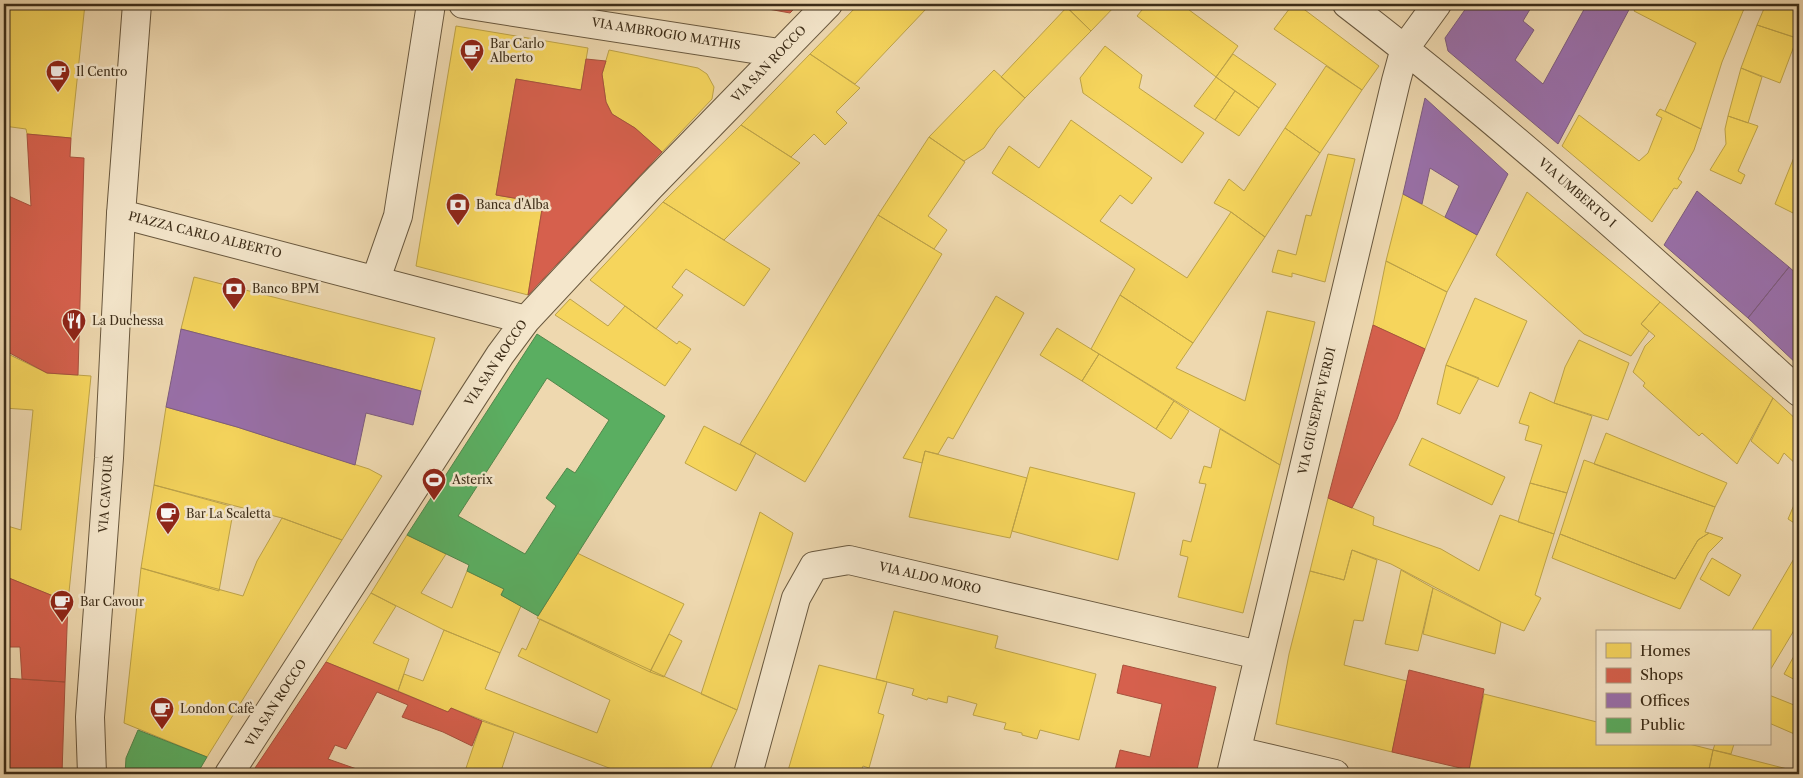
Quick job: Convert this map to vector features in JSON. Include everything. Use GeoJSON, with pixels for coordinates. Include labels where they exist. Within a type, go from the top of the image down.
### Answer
{"type":"FeatureCollection","features":[{"type":"Feature","properties":{"kind":"street","name":"PIAZZA CARLO ALBERTO"},"geometry":{"type":"LineString","coordinates":[[137,4],[121,214],[376,279],[526,320]]}},
{"type":"Feature","properties":{"kind":"street"},"geometry":{"type":"LineString","coordinates":[[376,279],[398,216],[431,4]]}},
{"type":"Feature","properties":{"kind":"street","name":"VIA AMBROGIO MATHIS"},"geometry":{"type":"LineString","coordinates":[[462,4],[779,53]]}},
{"type":"Feature","properties":{"kind":"street","name":"VIA SAN ROCCO"},"geometry":{"type":"LineString","coordinates":[[230,774],[500,355],[526,320],[779,53],[828,4]]}},
{"type":"Feature","properties":{"kind":"street","name":"VIA UMBERTO I"},"geometry":{"type":"LineString","coordinates":[[1347,4],[1405,48],[1547,166],[1799,392]]}},
{"type":"Feature","properties":{"kind":"street"},"geometry":{"type":"LineString","coordinates":[[1405,48],[1437,4]]}},
{"type":"Feature","properties":{"kind":"street","name":"VIA GIUSEPPE VERDI"},"geometry":{"type":"LineString","coordinates":[[1234,763],[1405,48]]}},
{"type":"Feature","properties":{"kind":"street","name":"VIA CAVOUR"},"geometry":{"type":"LineString","coordinates":[[92,774],[90,717],[109,458],[121,214]]}},
{"type":"Feature","properties":{"kind":"street","name":"VIA ALDO MORO"},"geometry":{"type":"LineString","coordinates":[[748,774],[796,598],[814,566],[849,560],[1259,655]]}},
{"type":"Feature","properties":{"kind":"street"},"geometry":{"type":"LineString","coordinates":[[1234,763],[1308,768],[1335,774]]}},
{"type":"Feature","properties":{"kind":"building: Homes"},"geometry":{"type":"Polygon","coordinates":[[[4,4],[85,4],[71,138],[27,134],[26,129],[4,126],[4,4]]]}},
{"type":"Feature","properties":{"kind":"building: Homes"},"geometry":{"type":"Polygon","coordinates":[[[859,4],[921,4],[926,9],[855,84],[810,54],[859,4]]]}},
{"type":"Feature","properties":{"kind":"building: Homes"},"geometry":{"type":"Polygon","coordinates":[[[1063,4],[1117,4],[1091,31],[1063,4]]]}},
{"type":"Feature","properties":{"kind":"building: Homes"},"geometry":{"type":"Polygon","coordinates":[[[1147,4],[1181,4],[1238,46],[1216,77],[1137,16],[1147,4]]]}},
{"type":"Feature","properties":{"kind":"building: Homes"},"geometry":{"type":"Polygon","coordinates":[[[1293,4],[1297,4],[1379,66],[1362,90],[1274,29],[1293,4]]]}},
{"type":"Feature","properties":{"kind":"building: Homes"},"geometry":{"type":"Polygon","coordinates":[[[1638,4],[1746,4],[1722,62],[1701,129],[1665,111],[1696,43],[1634,11],[1638,4]]]}},
{"type":"Feature","properties":{"kind":"building: Homes"},"geometry":{"type":"Polygon","coordinates":[[[1766,4],[1799,4],[1799,39],[1757,25],[1766,4]]]}},
{"type":"Feature","properties":{"kind":"building: Homes"},"geometry":{"type":"Polygon","coordinates":[[[1067,7],[1091,31],[1025,98],[1001,77],[1067,7]]]}},
{"type":"Feature","properties":{"kind":"building: Homes"},"geometry":{"type":"Polygon","coordinates":[[[1757,25],[1797,38],[1780,83],[1741,68],[1757,25]]]}},
{"type":"Feature","properties":{"kind":"building: Homes"},"geometry":{"type":"Polygon","coordinates":[[[456,26],[588,48],[581,90],[516,79],[496,195],[543,203],[528,295],[416,266],[456,26]]]}},
{"type":"Feature","properties":{"kind":"building: Homes"},"geometry":{"type":"Polygon","coordinates":[[[1105,46],[1142,75],[1139,88],[1204,133],[1182,163],[1083,93],[1080,78],[1105,46]]]}},
{"type":"Feature","properties":{"kind":"building: Homes"},"geometry":{"type":"Polygon","coordinates":[[[609,50],[698,68],[707,74],[714,87],[712,99],[662,152],[635,128],[612,114],[606,102],[602,74],[609,50]]]}},
{"type":"Feature","properties":{"kind":"building: Homes"},"geometry":{"type":"Polygon","coordinates":[[[810,54],[860,88],[836,112],[847,123],[825,145],[814,134],[791,157],[741,125],[810,54]]]}},
{"type":"Feature","properties":{"kind":"building: Homes"},"geometry":{"type":"Polygon","coordinates":[[[1233,54],[1276,84],[1259,108],[1216,77],[1233,54]]]}},
{"type":"Feature","properties":{"kind":"building: Homes"},"geometry":{"type":"Polygon","coordinates":[[[1326,66],[1362,90],[1320,153],[1285,128],[1326,66]]]}},
{"type":"Feature","properties":{"kind":"building: Homes"},"geometry":{"type":"Polygon","coordinates":[[[1741,68],[1762,77],[1748,123],[1728,116],[1741,68]]]}},
{"type":"Feature","properties":{"kind":"building: Homes"},"geometry":{"type":"Polygon","coordinates":[[[994,70],[1025,98],[997,129],[984,148],[964,161],[929,137],[994,70]]]}},
{"type":"Feature","properties":{"kind":"building: Homes"},"geometry":{"type":"Polygon","coordinates":[[[1216,77],[1235,91],[1215,120],[1194,106],[1216,77]]]}},
{"type":"Feature","properties":{"kind":"building: Homes"},"geometry":{"type":"Polygon","coordinates":[[[1235,91],[1259,108],[1239,136],[1215,120],[1235,91]]]}},
{"type":"Feature","properties":{"kind":"building: Homes"},"geometry":{"type":"Polygon","coordinates":[[[1660,109],[1701,129],[1694,150],[1678,179],[1682,182],[1677,189],[1674,188],[1652,222],[1562,146],[1579,115],[1639,161],[1648,153],[1662,118],[1656,115],[1660,109]]]}},
{"type":"Feature","properties":{"kind":"building: Homes"},"geometry":{"type":"Polygon","coordinates":[[[1728,116],[1758,126],[1738,171],[1745,175],[1741,184],[1710,170],[1726,144],[1725,129],[1728,116]]]}},
{"type":"Feature","properties":{"kind":"building: Homes"},"geometry":{"type":"Polygon","coordinates":[[[1071,120],[1152,178],[1132,204],[1120,195],[1100,221],[1187,278],[1231,212],[1265,237],[1193,343],[1120,295],[1135,269],[992,173],[1009,146],[1039,168],[1071,120]]]}},
{"type":"Feature","properties":{"kind":"building: Homes"},"geometry":{"type":"Polygon","coordinates":[[[741,125],[800,163],[724,240],[663,202],[741,125]]]}},
{"type":"Feature","properties":{"kind":"building: Homes"},"geometry":{"type":"Polygon","coordinates":[[[1285,128],[1320,153],[1265,237],[1231,212],[1214,203],[1229,179],[1244,191],[1285,128]]]}},
{"type":"Feature","properties":{"kind":"building: Homes"},"geometry":{"type":"Polygon","coordinates":[[[929,137],[965,162],[928,216],[947,230],[934,249],[878,215],[929,137]]]}},
{"type":"Feature","properties":{"kind":"building: Homes"},"geometry":{"type":"Polygon","coordinates":[[[1799,145],[1799,216],[1775,204],[1799,145]]]}},
{"type":"Feature","properties":{"kind":"building: Homes"},"geometry":{"type":"Polygon","coordinates":[[[1328,154],[1355,159],[1325,282],[1292,273],[1292,277],[1272,272],[1278,250],[1296,255],[1306,215],[1311,216],[1328,154]]]}},
{"type":"Feature","properties":{"kind":"building: Homes"},"geometry":{"type":"Polygon","coordinates":[[[1527,192],[1660,302],[1641,324],[1649,331],[1631,356],[1584,334],[1496,255],[1527,192]]]}},
{"type":"Feature","properties":{"kind":"building: Homes"},"geometry":{"type":"Polygon","coordinates":[[[1403,194],[1477,235],[1447,292],[1386,261],[1403,194]]]}},
{"type":"Feature","properties":{"kind":"building: Homes"},"geometry":{"type":"Polygon","coordinates":[[[663,202],[770,269],[744,306],[686,269],[672,287],[683,295],[656,329],[590,280],[663,202]]]}},
{"type":"Feature","properties":{"kind":"building: Homes"},"geometry":{"type":"Polygon","coordinates":[[[878,215],[942,254],[805,482],[740,444],[878,215]]]}},
{"type":"Feature","properties":{"kind":"building: Homes"},"geometry":{"type":"Polygon","coordinates":[[[1386,261],[1447,292],[1425,349],[1373,325],[1386,261]]]}},
{"type":"Feature","properties":{"kind":"building: Homes"},"geometry":{"type":"Polygon","coordinates":[[[194,277],[435,338],[421,391],[181,329],[194,277]]]}},
{"type":"Feature","properties":{"kind":"building: Homes"},"geometry":{"type":"Polygon","coordinates":[[[1120,295],[1193,343],[1176,368],[1245,401],[1267,311],[1315,322],[1280,465],[1091,349],[1120,295]]]}},
{"type":"Feature","properties":{"kind":"building: Homes"},"geometry":{"type":"Polygon","coordinates":[[[996,296],[1024,313],[953,439],[948,437],[938,454],[925,451],[922,463],[903,458],[996,296]]]}},
{"type":"Feature","properties":{"kind":"building: Homes"},"geometry":{"type":"Polygon","coordinates":[[[1475,298],[1527,321],[1498,387],[1446,365],[1475,298]]]}},
{"type":"Feature","properties":{"kind":"building: Homes"},"geometry":{"type":"Polygon","coordinates":[[[570,299],[608,326],[625,306],[677,344],[679,341],[691,349],[665,386],[555,315],[570,299]]]}},
{"type":"Feature","properties":{"kind":"building: Homes"},"geometry":{"type":"Polygon","coordinates":[[[1660,302],[1773,398],[1737,464],[1702,433],[1699,436],[1643,386],[1645,383],[1633,372],[1645,346],[1655,336],[1641,324],[1660,302]]]}},
{"type":"Feature","properties":{"kind":"building: Homes"},"geometry":{"type":"Polygon","coordinates":[[[1057,328],[1099,354],[1082,381],[1040,355],[1057,328]]]}},
{"type":"Feature","properties":{"kind":"building: Homes"},"geometry":{"type":"Polygon","coordinates":[[[1579,340],[1629,363],[1608,420],[1554,403],[1565,367],[1579,340]]]}},
{"type":"Feature","properties":{"kind":"building: Homes"},"geometry":{"type":"Polygon","coordinates":[[[4,352],[47,373],[91,376],[68,602],[4,576],[4,525],[21,530],[33,410],[4,408],[4,352]]]}},
{"type":"Feature","properties":{"kind":"building: Homes"},"geometry":{"type":"Polygon","coordinates":[[[1099,354],[1174,401],[1156,429],[1082,381],[1099,354]]]}},
{"type":"Feature","properties":{"kind":"building: Homes"},"geometry":{"type":"Polygon","coordinates":[[[1446,365],[1479,378],[1460,414],[1437,404],[1446,365]]]}},
{"type":"Feature","properties":{"kind":"building: Homes"},"geometry":{"type":"Polygon","coordinates":[[[1530,392],[1554,403],[1592,416],[1567,493],[1530,483],[1542,445],[1525,440],[1529,426],[1519,423],[1530,392]]]}},
{"type":"Feature","properties":{"kind":"building: Homes"},"geometry":{"type":"Polygon","coordinates":[[[1773,398],[1799,422],[1799,467],[1784,453],[1778,464],[1751,441],[1773,398]]]}},
{"type":"Feature","properties":{"kind":"building: Homes"},"geometry":{"type":"Polygon","coordinates":[[[1174,401],[1189,411],[1171,439],[1156,429],[1174,401]]]}},
{"type":"Feature","properties":{"kind":"building: Homes"},"geometry":{"type":"Polygon","coordinates":[[[166,407],[237,427],[369,469],[382,476],[342,540],[282,518],[154,485],[166,407]]]}},
{"type":"Feature","properties":{"kind":"building: Homes"},"geometry":{"type":"Polygon","coordinates":[[[704,426],[756,453],[736,491],[685,463],[704,426]]]}},
{"type":"Feature","properties":{"kind":"building: Homes"},"geometry":{"type":"Polygon","coordinates":[[[1220,429],[1280,465],[1243,613],[1178,597],[1188,557],[1180,555],[1183,540],[1191,542],[1206,484],[1199,483],[1204,466],[1211,468],[1220,429]]]}},
{"type":"Feature","properties":{"kind":"building: Homes"},"geometry":{"type":"Polygon","coordinates":[[[1606,433],[1727,483],[1715,507],[1594,464],[1606,433]]]}},
{"type":"Feature","properties":{"kind":"building: Homes"},"geometry":{"type":"Polygon","coordinates":[[[1422,438],[1505,477],[1492,505],[1409,465],[1422,438]]]}},
{"type":"Feature","properties":{"kind":"building: Homes"},"geometry":{"type":"Polygon","coordinates":[[[925,451],[1027,478],[1010,538],[909,517],[925,451]]]}},
{"type":"Feature","properties":{"kind":"building: Homes"},"geometry":{"type":"Polygon","coordinates":[[[1584,460],[1715,507],[1705,532],[1709,533],[1698,540],[1675,579],[1560,534],[1584,460]]]}},
{"type":"Feature","properties":{"kind":"building: Homes"},"geometry":{"type":"Polygon","coordinates":[[[1030,467],[1135,493],[1118,560],[1012,531],[1030,467]]]}},
{"type":"Feature","properties":{"kind":"building: Homes"},"geometry":{"type":"Polygon","coordinates":[[[1530,483],[1567,493],[1554,534],[1518,522],[1530,483]]]}},
{"type":"Feature","properties":{"kind":"building: Homes"},"geometry":{"type":"Polygon","coordinates":[[[154,485],[234,507],[219,591],[141,568],[154,485]]]}},
{"type":"Feature","properties":{"kind":"building: Homes"},"geometry":{"type":"Polygon","coordinates":[[[1328,498],[1374,517],[1373,525],[1441,549],[1479,571],[1500,515],[1554,534],[1535,595],[1541,598],[1524,631],[1501,622],[1391,564],[1352,550],[1344,580],[1310,571],[1328,498]]]}},
{"type":"Feature","properties":{"kind":"building: Homes"},"geometry":{"type":"Polygon","coordinates":[[[1794,505],[1799,508],[1799,526],[1788,519],[1794,505]]]}},
{"type":"Feature","properties":{"kind":"building: Homes"},"geometry":{"type":"Polygon","coordinates":[[[760,512],[793,533],[737,710],[701,694],[760,512]]]}},
{"type":"Feature","properties":{"kind":"building: Homes"},"geometry":{"type":"Polygon","coordinates":[[[282,518],[342,540],[207,757],[124,723],[141,568],[243,596],[257,561],[282,518]]]}},
{"type":"Feature","properties":{"kind":"building: Homes"},"geometry":{"type":"Polygon","coordinates":[[[1709,533],[1723,538],[1708,553],[1680,609],[1552,558],[1560,534],[1675,579],[1698,540],[1709,533]]]}},
{"type":"Feature","properties":{"kind":"building: Homes"},"geometry":{"type":"Polygon","coordinates":[[[407,535],[446,554],[421,593],[452,608],[467,571],[504,589],[501,595],[521,606],[500,653],[444,630],[371,593],[407,535]]]}},
{"type":"Feature","properties":{"kind":"building: Homes"},"geometry":{"type":"Polygon","coordinates":[[[1352,550],[1377,560],[1363,621],[1354,620],[1344,665],[1407,681],[1392,752],[1276,724],[1289,654],[1310,571],[1344,580],[1352,550]]]}},
{"type":"Feature","properties":{"kind":"building: Homes"},"geometry":{"type":"Polygon","coordinates":[[[1799,550],[1799,622],[1770,670],[1770,630],[1752,630],[1799,550]]]}},
{"type":"Feature","properties":{"kind":"building: Homes"},"geometry":{"type":"Polygon","coordinates":[[[577,553],[684,604],[650,672],[537,618],[577,553]]]}},
{"type":"Feature","properties":{"kind":"building: Homes"},"geometry":{"type":"Polygon","coordinates":[[[1712,558],[1741,575],[1729,596],[1700,579],[1712,558]]]}},
{"type":"Feature","properties":{"kind":"building: Homes"},"geometry":{"type":"Polygon","coordinates":[[[1401,570],[1433,588],[1418,651],[1385,644],[1401,570]]]}},
{"type":"Feature","properties":{"kind":"building: Homes"},"geometry":{"type":"Polygon","coordinates":[[[1433,588],[1501,622],[1495,654],[1423,634],[1433,588]]]}},
{"type":"Feature","properties":{"kind":"building: Homes"},"geometry":{"type":"Polygon","coordinates":[[[371,593],[396,606],[373,643],[409,659],[398,691],[326,662],[371,593]]]}},
{"type":"Feature","properties":{"kind":"building: Homes"},"geometry":{"type":"Polygon","coordinates":[[[894,611],[998,636],[995,648],[1096,674],[1079,740],[1040,730],[1037,739],[1022,735],[1022,733],[1004,729],[1006,723],[973,715],[977,704],[948,696],[947,703],[928,698],[927,700],[912,695],[914,689],[876,679],[894,611]]]}},
{"type":"Feature","properties":{"kind":"building: Homes"},"geometry":{"type":"Polygon","coordinates":[[[540,619],[737,710],[708,774],[625,774],[451,708],[448,712],[398,691],[404,674],[423,681],[444,630],[500,653],[485,689],[597,733],[610,700],[518,656],[522,648],[526,650],[540,619]]]}},
{"type":"Feature","properties":{"kind":"building: Homes"},"geometry":{"type":"Polygon","coordinates":[[[669,634],[682,641],[664,677],[650,672],[669,634]]]}},
{"type":"Feature","properties":{"kind":"building: Homes"},"geometry":{"type":"Polygon","coordinates":[[[1799,647],[1799,682],[1784,674],[1799,647]]]}},
{"type":"Feature","properties":{"kind":"building: Homes"},"geometry":{"type":"Polygon","coordinates":[[[819,665],[887,682],[878,713],[884,715],[869,768],[863,766],[860,774],[787,774],[819,665]]]}},
{"type":"Feature","properties":{"kind":"building: Homes"},"geometry":{"type":"Polygon","coordinates":[[[1484,694],[1596,722],[1596,746],[1697,746],[1713,750],[1708,774],[1486,774],[1469,770],[1484,694]]]}},
{"type":"Feature","properties":{"kind":"building: Homes"},"geometry":{"type":"Polygon","coordinates":[[[1770,695],[1799,707],[1799,736],[1770,723],[1770,695]]]}},
{"type":"Feature","properties":{"kind":"building: Homes"},"geometry":{"type":"Polygon","coordinates":[[[482,721],[514,732],[500,774],[464,774],[482,721]]]}},
{"type":"Feature","properties":{"kind":"building: Homes"},"geometry":{"type":"Polygon","coordinates":[[[1714,746],[1733,746],[1731,754],[1713,750],[1714,746]]]}},
{"type":"Feature","properties":{"kind":"building: Homes"},"geometry":{"type":"Polygon","coordinates":[[[1713,750],[1799,772],[1799,774],[1708,774],[1713,750]]]}},
{"type":"Feature","properties":{"kind":"building: Shops"},"geometry":{"type":"Polygon","coordinates":[[[752,4],[799,4],[790,13],[752,6],[752,4]]]}},
{"type":"Feature","properties":{"kind":"building: Shops"},"geometry":{"type":"Polygon","coordinates":[[[586,59],[606,61],[602,74],[606,102],[612,114],[635,128],[662,152],[528,295],[543,203],[496,195],[516,79],[581,90],[586,59]]]}},
{"type":"Feature","properties":{"kind":"building: Shops"},"geometry":{"type":"Polygon","coordinates":[[[27,134],[71,138],[70,157],[84,158],[78,375],[47,373],[4,350],[4,194],[31,206],[27,134]]]}},
{"type":"Feature","properties":{"kind":"building: Shops"},"geometry":{"type":"Polygon","coordinates":[[[1373,325],[1425,349],[1397,419],[1352,508],[1328,498],[1373,325]]]}},
{"type":"Feature","properties":{"kind":"building: Shops"},"geometry":{"type":"Polygon","coordinates":[[[4,576],[68,602],[65,682],[22,679],[20,647],[4,647],[4,576]]]}},
{"type":"Feature","properties":{"kind":"building: Shops"},"geometry":{"type":"Polygon","coordinates":[[[326,662],[448,712],[451,708],[482,721],[472,746],[443,732],[402,717],[408,705],[377,692],[346,749],[335,745],[328,759],[371,774],[251,774],[326,662]]]}},
{"type":"Feature","properties":{"kind":"building: Shops"},"geometry":{"type":"Polygon","coordinates":[[[1123,665],[1216,687],[1196,774],[1114,774],[1120,750],[1150,757],[1162,704],[1117,693],[1123,665]]]}},
{"type":"Feature","properties":{"kind":"building: Shops"},"geometry":{"type":"Polygon","coordinates":[[[1409,670],[1484,689],[1469,770],[1392,752],[1409,670]]]}},
{"type":"Feature","properties":{"kind":"building: Shops"},"geometry":{"type":"Polygon","coordinates":[[[4,678],[65,682],[62,774],[4,774],[4,678]]]}},
{"type":"Feature","properties":{"kind":"building: Offices"},"geometry":{"type":"Polygon","coordinates":[[[1469,4],[1530,4],[1532,6],[1523,21],[1534,30],[1515,60],[1543,84],[1587,4],[1632,4],[1558,144],[1448,51],[1445,38],[1469,4]]]}},
{"type":"Feature","properties":{"kind":"building: Offices"},"geometry":{"type":"Polygon","coordinates":[[[1425,98],[1508,174],[1477,235],[1445,217],[1459,186],[1430,168],[1422,204],[1403,194],[1425,98]]]}},
{"type":"Feature","properties":{"kind":"building: Offices"},"geometry":{"type":"Polygon","coordinates":[[[1697,191],[1789,267],[1748,318],[1664,245],[1697,191]]]}},
{"type":"Feature","properties":{"kind":"building: Offices"},"geometry":{"type":"Polygon","coordinates":[[[1789,267],[1799,276],[1799,366],[1748,318],[1789,267]]]}},
{"type":"Feature","properties":{"kind":"building: Offices"},"geometry":{"type":"Polygon","coordinates":[[[181,329],[421,391],[413,425],[366,413],[355,465],[237,427],[166,407],[181,329]]]}},
{"type":"Feature","properties":{"kind":"building: Public"},"geometry":{"type":"Polygon","coordinates":[[[537,334],[665,416],[538,616],[501,595],[504,589],[467,571],[469,565],[407,535],[537,334]],[[547,378],[458,516],[525,554],[556,506],[546,498],[567,468],[575,473],[609,420],[547,378]]]}},
{"type":"Feature","properties":{"kind":"building: Public"},"geometry":{"type":"Polygon","coordinates":[[[138,730],[207,757],[197,774],[125,774],[126,758],[138,730]]]}},
{"type":"Feature","properties":{"kind":"place","name":"Bar Carlo Alberto"},"geometry":{"type":"Point","coordinates":[472,72]}},
{"type":"Feature","properties":{"kind":"place","name":"Il Centro"},"geometry":{"type":"Point","coordinates":[58,93]}},
{"type":"Feature","properties":{"kind":"place","name":"Banca d'Alba"},"geometry":{"type":"Point","coordinates":[458,226]}},
{"type":"Feature","properties":{"kind":"place","name":"Banco BPM"},"geometry":{"type":"Point","coordinates":[234,310]}},
{"type":"Feature","properties":{"kind":"place","name":"La Duchessa"},"geometry":{"type":"Point","coordinates":[74,342]}},
{"type":"Feature","properties":{"kind":"place","name":"Asterix"},"geometry":{"type":"Point","coordinates":[434,501]}},
{"type":"Feature","properties":{"kind":"place","name":"Bar La Scaletta"},"geometry":{"type":"Point","coordinates":[168,535]}},
{"type":"Feature","properties":{"kind":"place","name":"Bar Cavour"},"geometry":{"type":"Point","coordinates":[62,623]}},
{"type":"Feature","properties":{"kind":"place","name":"London Cafè"},"geometry":{"type":"Point","coordinates":[162,730]}}]}
